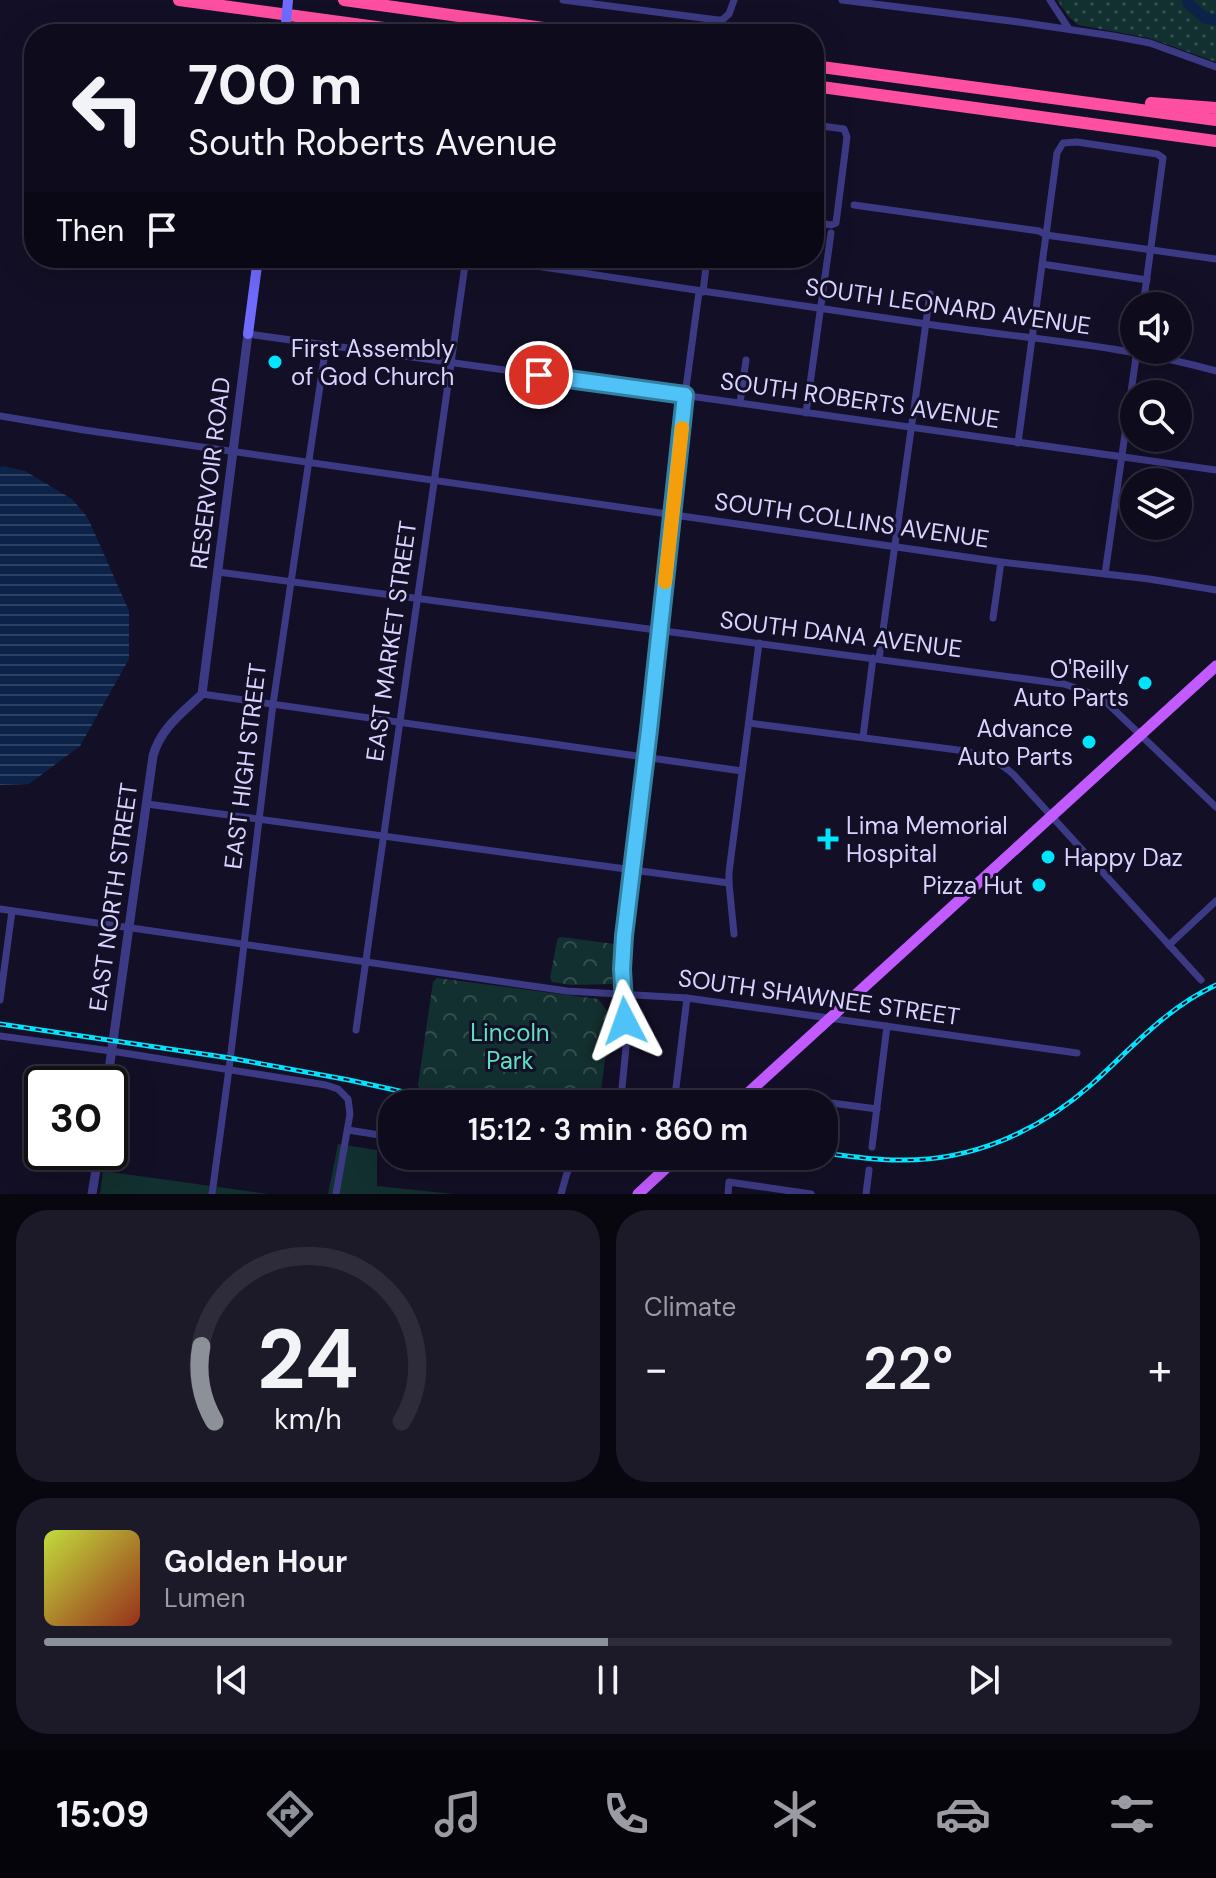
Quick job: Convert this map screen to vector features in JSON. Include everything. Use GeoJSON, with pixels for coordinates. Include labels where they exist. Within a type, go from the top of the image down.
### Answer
{"type":"FeatureCollection","features":[{"type":"Feature","properties":{"kind":"highway"},"geometry":{"type":"LineString","coordinates":[[179,0],[355,24]]}},
{"type":"Feature","properties":{"kind":"highway"},"geometry":{"type":"LineString","coordinates":[[344,0],[516,24]]}},
{"type":"Feature","properties":{"kind":"highway"},"geometry":{"type":"LineString","coordinates":[[824,66],[1216,108]]}},
{"type":"Feature","properties":{"kind":"highway"},"geometry":{"type":"LineString","coordinates":[[824,67],[1216,120]]}},
{"type":"Feature","properties":{"kind":"highway"},"geometry":{"type":"LineString","coordinates":[[824,87],[1216,141]]}},
{"type":"Feature","properties":{"kind":"highway"},"geometry":{"type":"LineString","coordinates":[[1026,115],[1054,124],[1216,149]]}},
{"type":"Feature","properties":{"kind":"main road"},"geometry":{"type":"LineString","coordinates":[[286,24],[288,0]]}},
{"type":"Feature","properties":{"kind":"main road","name":"RESERVOIR ROAD"},"geometry":{"type":"LineString","coordinates":[[248,334],[257,268]]}},
{"type":"Feature","properties":{"kind":"main road"},"geometry":{"type":"LineString","coordinates":[[751,1090],[1215,668]]}},
{"type":"Feature","properties":{"kind":"main road"},"geometry":{"type":"LineString","coordinates":[[638,1194],[664,1170]]}},
{"type":"Feature","properties":{"kind":"street"},"geometry":{"type":"LineString","coordinates":[[563,0],[709,20],[725,18],[734,0]]}},
{"type":"Feature","properties":{"kind":"street"},"geometry":{"type":"LineString","coordinates":[[842,0],[1069,29],[1150,43],[1216,67]]}},
{"type":"Feature","properties":{"kind":"street"},"geometry":{"type":"LineString","coordinates":[[1050,0],[1069,29]]}},
{"type":"Feature","properties":{"kind":"street"},"geometry":{"type":"LineString","coordinates":[[824,126],[844,129],[847,137],[836,223],[824,224]]}},
{"type":"Feature","properties":{"kind":"street"},"geometry":{"type":"LineString","coordinates":[[1018,443],[1061,146],[1070,142],[1157,154],[1163,158],[1145,292]]}},
{"type":"Feature","properties":{"kind":"street"},"geometry":{"type":"LineString","coordinates":[[854,205],[1216,259]]}},
{"type":"Feature","properties":{"kind":"street"},"geometry":{"type":"LineString","coordinates":[[806,413],[831,233]]}},
{"type":"Feature","properties":{"kind":"street"},"geometry":{"type":"LineString","coordinates":[[1042,264],[1147,280]]}},
{"type":"Feature","properties":{"kind":"street","name":"EAST MARKET STREET"},"geometry":{"type":"LineString","coordinates":[[356,1030],[465,268]]}},
{"type":"Feature","properties":{"kind":"street","name":"SOUTH LEONARD AVENUE"},"geometry":{"type":"LineString","coordinates":[[547,268],[1120,350]]}},
{"type":"Feature","properties":{"kind":"street"},"geometry":{"type":"LineString","coordinates":[[622,1090],[627,1037],[623,952],[685,395],[705,268]]}},
{"type":"Feature","properties":{"kind":"street"},"geometry":{"type":"LineString","coordinates":[[863,737],[895,546],[930,294]]}},
{"type":"Feature","properties":{"kind":"street","name":"SOUTH ROBERTS AVENUE"},"geometry":{"type":"LineString","coordinates":[[248,334],[1216,470]]}},
{"type":"Feature","properties":{"kind":"street","name":"RESERVOIR ROAD"},"geometry":{"type":"LineString","coordinates":[[202,694],[248,334]]}},
{"type":"Feature","properties":{"kind":"street","name":"EAST HIGH STREET"},"geometry":{"type":"LineString","coordinates":[[212,1194],[273,704],[326,345]]}},
{"type":"Feature","properties":{"kind":"street"},"geometry":{"type":"LineString","coordinates":[[740,403],[746,360]]}},
{"type":"Feature","properties":{"kind":"street"},"geometry":{"type":"LineString","coordinates":[[1105,574],[1135,364]]}},
{"type":"Feature","properties":{"kind":"street","name":"SOUTH LEONARD AVENUE"},"geometry":{"type":"LineString","coordinates":[[1186,364],[1216,371]]}},
{"type":"Feature","properties":{"kind":"street","name":"SOUTH COLLINS AVENUE"},"geometry":{"type":"LineString","coordinates":[[0,416],[1001,562],[1216,590]]}},
{"type":"Feature","properties":{"kind":"street"},"geometry":{"type":"LineString","coordinates":[[993,618],[1001,562]]}},
{"type":"Feature","properties":{"kind":"street","name":"SOUTH DANA AVENUE"},"geometry":{"type":"LineString","coordinates":[[218,572],[1064,684],[1106,702],[1216,807]]}},
{"type":"Feature","properties":{"kind":"street"},"geometry":{"type":"LineString","coordinates":[[734,934],[729,883],[759,643]]}},
{"type":"Feature","properties":{"kind":"street"},"geometry":{"type":"LineString","coordinates":[[202,694],[742,771]]}},
{"type":"Feature","properties":{"kind":"street","name":"EAST NORTH STREET"},"geometry":{"type":"LineString","coordinates":[[109,1066],[155,747],[161,734],[202,694]]}},
{"type":"Feature","properties":{"kind":"street"},"geometry":{"type":"LineString","coordinates":[[749,723],[967,751],[995,760],[1013,774],[1201,980]]}},
{"type":"Feature","properties":{"kind":"street"},"geometry":{"type":"LineString","coordinates":[[147,804],[729,883]]}},
{"type":"Feature","properties":{"kind":"street"},"geometry":{"type":"LineString","coordinates":[[1169,945],[1216,901]]}},
{"type":"Feature","properties":{"kind":"street","name":"SOUTH SHAWNEE STREET"},"geometry":{"type":"LineString","coordinates":[[0,909],[567,991],[687,998],[1077,1053]]}},
{"type":"Feature","properties":{"kind":"street"},"geometry":{"type":"LineString","coordinates":[[0,1000],[12,911]]}},
{"type":"Feature","properties":{"kind":"street"},"geometry":{"type":"LineString","coordinates":[[676,1090],[687,998]]}},
{"type":"Feature","properties":{"kind":"street"},"geometry":{"type":"LineString","coordinates":[[872,1147],[887,1026]]}},
{"type":"Feature","properties":{"kind":"street"},"geometry":{"type":"LineString","coordinates":[[0,1036],[229,1069],[338,1089],[348,1099],[350,1114],[336,1194]]}},
{"type":"Feature","properties":{"kind":"street"},"geometry":{"type":"LineString","coordinates":[[838,1104],[877,1109]]}},
{"type":"Feature","properties":{"kind":"street"},"geometry":{"type":"LineString","coordinates":[[348,1130],[378,1135]]}},
{"type":"Feature","properties":{"kind":"street"},"geometry":{"type":"LineString","coordinates":[[92,1194],[96,1170]]}},
{"type":"Feature","properties":{"kind":"street"},"geometry":{"type":"LineString","coordinates":[[561,1194],[568,1170]]}},
{"type":"Feature","properties":{"kind":"street"},"geometry":{"type":"LineString","coordinates":[[866,1194],[869,1170]]}},
{"type":"Feature","properties":{"kind":"street"},"geometry":{"type":"LineString","coordinates":[[728,1194],[729,1182],[811,1194]]}},
{"type":"Feature","properties":{"kind":"green space"},"geometry":{"type":"Polygon","coordinates":[[[1057,0],[1216,0],[1216,62],[1149,38],[1078,25],[1057,0]]]}},
{"type":"Feature","properties":{"kind":"green space"},"geometry":{"type":"Polygon","coordinates":[[[562,937],[614,944],[612,984],[552,982],[550,978],[557,941],[562,937]]]}},
{"type":"Feature","properties":{"kind":"green space","name":"Lincoln Park"},"geometry":{"type":"Polygon","coordinates":[[[437,978],[598,999],[611,1016],[601,1090],[420,1090],[433,982],[437,978]]]}},
{"type":"Feature","properties":{"kind":"green space"},"geometry":{"type":"Polygon","coordinates":[[[338,1144],[377,1150],[377,1186],[454,1194],[328,1194],[338,1144]]]}},
{"type":"Feature","properties":{"kind":"green space"},"geometry":{"type":"Polygon","coordinates":[[[103,1171],[268,1194],[100,1194],[103,1171]]]}},
{"type":"Feature","properties":{"kind":"water"},"geometry":{"type":"Polygon","coordinates":[[[0,467],[25,471],[72,499],[88,518],[129,611],[129,659],[80,746],[29,784],[0,785],[0,467]]]}},
{"type":"Feature","properties":{"kind":"waterway"},"geometry":{"type":"LineString","coordinates":[[1188,0],[1205,18],[1216,20]]}},
{"type":"Feature","properties":{"kind":"railway"},"geometry":{"type":"LineString","coordinates":[[838,1155],[897,1160],[924,1159],[951,1156],[1002,1141],[1026,1130],[1071,1101],[1165,1017],[1216,985]]}},
{"type":"Feature","properties":{"kind":"railway"},"geometry":{"type":"LineString","coordinates":[[0,1024],[230,1058],[395,1090]]}},
{"type":"Feature","properties":{"kind":"slow traffic"},"geometry":{"type":"LineString","coordinates":[[665,582],[682,428]]}},
{"type":"Feature","properties":{"kind":"place","name":"First Assembly of God Church"},"geometry":{"type":"Point","coordinates":[275,362]}},
{"type":"Feature","properties":{"kind":"place","name":"O'Reilly Auto Parts"},"geometry":{"type":"Point","coordinates":[1145,683]}},
{"type":"Feature","properties":{"kind":"place","name":"Advance Auto Parts"},"geometry":{"type":"Point","coordinates":[1089,742]}},
{"type":"Feature","properties":{"kind":"place","name":"Lima Memorial Hospital"},"geometry":{"type":"Point","coordinates":[828,839]}},
{"type":"Feature","properties":{"kind":"place","name":"Happy Daz"},"geometry":{"type":"Point","coordinates":[1048,857]}},
{"type":"Feature","properties":{"kind":"place","name":"Pizza Hut"},"geometry":{"type":"Point","coordinates":[1039,885]}},
{"type":"Feature","properties":{"kind":"route"},"geometry":{"type":"LineString","coordinates":[[539,375],[685,395],[624,936],[625,1021]]}}]}
